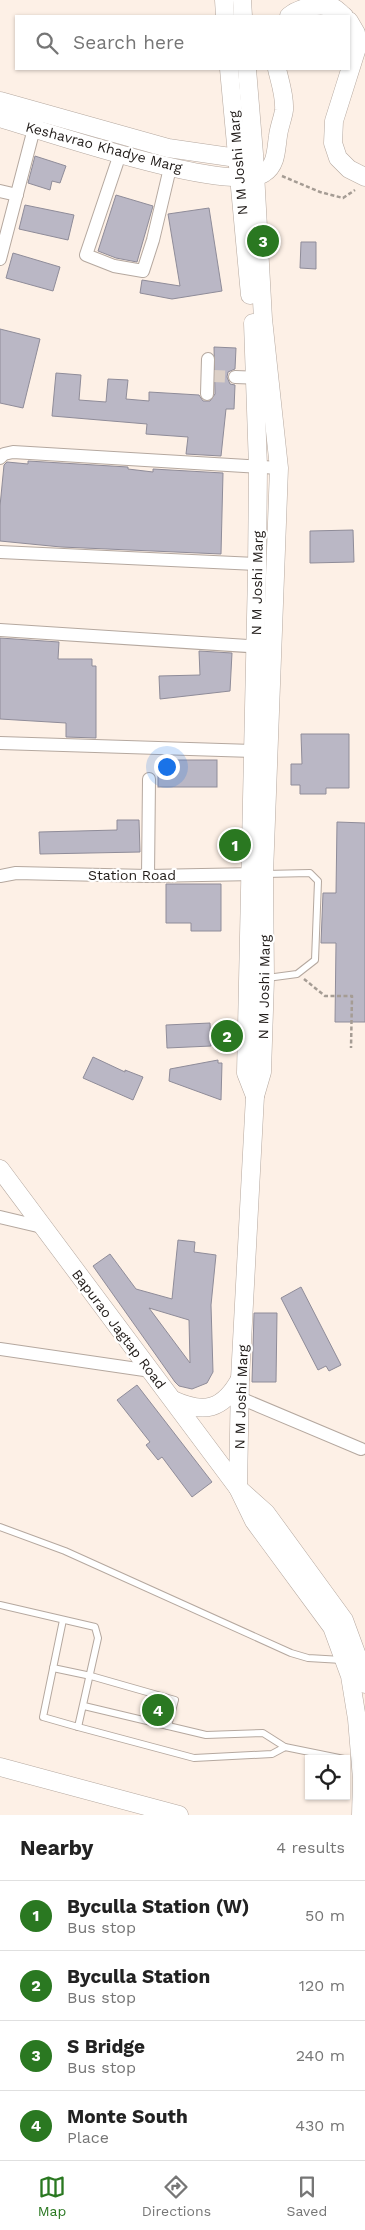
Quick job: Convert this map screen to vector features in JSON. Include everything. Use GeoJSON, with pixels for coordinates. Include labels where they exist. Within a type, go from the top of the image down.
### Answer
{"type":"FeatureCollection","features":[{"type":"Feature","properties":{"kind":"main road"},"geometry":{"type":"LineString","coordinates":[[224,0],[225,15]]}},
{"type":"Feature","properties":{"kind":"main road"},"geometry":{"type":"LineString","coordinates":[[242,0],[243,15]]}},
{"type":"Feature","properties":{"kind":"main road"},"geometry":{"type":"LineString","coordinates":[[290,15],[294,12],[312,7],[334,8],[343,15]]}},
{"type":"Feature","properties":{"kind":"main road"},"geometry":{"type":"LineString","coordinates":[[350,23],[356,33],[357,48],[334,121],[333,144],[338,158],[361,183]]}},
{"type":"Feature","properties":{"kind":"main road","name":"N M Joshi Marg"},"geometry":{"type":"LineString","coordinates":[[230,70],[237,158],[255,175]]}},
{"type":"Feature","properties":{"kind":"main road","name":"N M Joshi Marg"},"geometry":{"type":"LineString","coordinates":[[238,1488],[240,1379],[255,1096],[262,1072],[265,979],[257,874],[253,751],[275,533],[278,468],[252,321],[255,175],[247,70]]}},
{"type":"Feature","properties":{"kind":"main road"},"geometry":{"type":"LineString","coordinates":[[255,175],[276,155],[284,110],[283,93],[277,70]]}},
{"type":"Feature","properties":{"kind":"main road","name":"Keshavrao Khadye Marg"},"geometry":{"type":"LineString","coordinates":[[0,101],[36,120],[120,154],[170,168],[255,175]]}},
{"type":"Feature","properties":{"kind":"main road","name":"Keshavrao Khadye Marg"},"geometry":{"type":"LineString","coordinates":[[0,118],[36,120],[168,148],[237,158],[254,154],[278,136]]}},
{"type":"Feature","properties":{"kind":"main road","name":"N M Joshi Marg"},"geometry":{"type":"LineString","coordinates":[[255,1096],[246,1073],[247,977],[257,874],[264,648],[257,564],[261,378]]}},
{"type":"Feature","properties":{"kind":"main road"},"geometry":{"type":"LineString","coordinates":[[257,533],[275,533]]}},
{"type":"Feature","properties":{"kind":"main road","name":"Bapurao Jagtap Road"},"geometry":{"type":"LineString","coordinates":[[0,1169],[238,1488]]}},
{"type":"Feature","properties":{"kind":"main road"},"geometry":{"type":"LineString","coordinates":[[173,1400],[190,1408],[206,1408],[219,1404],[231,1396],[240,1379]]}},
{"type":"Feature","properties":{"kind":"main road"},"geometry":{"type":"LineString","coordinates":[[238,1488],[266,1514],[344,1620],[351,1659],[350,1676],[357,1719],[350,1760],[361,1815]]}},
{"type":"Feature","properties":{"kind":"main road"},"geometry":{"type":"LineString","coordinates":[[351,1659],[365,1684]]}},
{"type":"Feature","properties":{"kind":"main road"},"geometry":{"type":"LineString","coordinates":[[0,1767],[179,1815]]}},
{"type":"Feature","properties":{"kind":"street"},"geometry":{"type":"LineString","coordinates":[[0,259],[36,120]]}},
{"type":"Feature","properties":{"kind":"street"},"geometry":{"type":"LineString","coordinates":[[120,154],[86,255],[114,266],[143,271],[153,240],[170,168]]}},
{"type":"Feature","properties":{"kind":"street"},"geometry":{"type":"LineString","coordinates":[[0,191],[17,195]]}},
{"type":"Feature","properties":{"kind":"street"},"geometry":{"type":"LineString","coordinates":[[207,394],[210,376],[208,359]]}},
{"type":"Feature","properties":{"kind":"street"},"geometry":{"type":"LineString","coordinates":[[236,377],[261,378]]}},
{"type":"Feature","properties":{"kind":"street"},"geometry":{"type":"LineString","coordinates":[[0,458],[4,454],[13,452],[278,468]]}},
{"type":"Feature","properties":{"kind":"street"},"geometry":{"type":"LineString","coordinates":[[0,552],[257,564]]}},
{"type":"Feature","properties":{"kind":"street"},"geometry":{"type":"LineString","coordinates":[[0,630],[264,648]]}},
{"type":"Feature","properties":{"kind":"street"},"geometry":{"type":"LineString","coordinates":[[0,743],[253,751]]}},
{"type":"Feature","properties":{"kind":"street"},"geometry":{"type":"LineString","coordinates":[[148,876],[149,779]]}},
{"type":"Feature","properties":{"kind":"street","name":"Station Road"},"geometry":{"type":"LineString","coordinates":[[0,876],[16,873],[148,876],[257,874]]}},
{"type":"Feature","properties":{"kind":"street"},"geometry":{"type":"LineString","coordinates":[[0,1217],[42,1227]]}},
{"type":"Feature","properties":{"kind":"street"},"geometry":{"type":"LineString","coordinates":[[0,1349],[151,1371]]}},
{"type":"Feature","properties":{"kind":"street"},"geometry":{"type":"LineString","coordinates":[[240,1398],[361,1449]]}},
{"type":"Feature","properties":{"kind":"lane"},"geometry":{"type":"LineString","coordinates":[[247,977],[265,979],[297,974],[316,960],[318,881],[310,873],[257,874]]}},
{"type":"Feature","properties":{"kind":"lane"},"geometry":{"type":"LineString","coordinates":[[0,1527],[65,1551],[291,1653],[308,1658],[351,1659]]}},
{"type":"Feature","properties":{"kind":"lane"},"geometry":{"type":"LineString","coordinates":[[0,1605],[94,1627],[98,1638],[78,1727]]}},
{"type":"Feature","properties":{"kind":"lane"},"geometry":{"type":"LineString","coordinates":[[63,1620],[43,1717],[194,1758],[272,1754],[285,1747]]}},
{"type":"Feature","properties":{"kind":"lane"},"geometry":{"type":"LineString","coordinates":[[53,1668],[90,1676],[175,1700],[168,1726]]}},
{"type":"Feature","properties":{"kind":"lane"},"geometry":{"type":"LineString","coordinates":[[84,1706],[206,1735],[263,1733],[285,1747],[325,1755]]}},
{"type":"Feature","properties":{"kind":"path"},"geometry":{"type":"LineString","coordinates":[[255,175],[344,198],[361,183]]}},
{"type":"Feature","properties":{"kind":"path"},"geometry":{"type":"LineString","coordinates":[[297,974],[325,996],[352,996],[350,1048]]}},
{"type":"Feature","properties":{"kind":"building"},"geometry":{"type":"Polygon","coordinates":[[[35,156],[66,166],[60,183],[52,181],[50,190],[28,183],[35,156]]]}},
{"type":"Feature","properties":{"kind":"building"},"geometry":{"type":"Polygon","coordinates":[[[116,195],[153,206],[137,262],[116,258],[98,251],[116,195]]]}},
{"type":"Feature","properties":{"kind":"building"},"geometry":{"type":"Polygon","coordinates":[[[25,205],[74,215],[68,240],[19,229],[25,205]]]}},
{"type":"Feature","properties":{"kind":"building"},"geometry":{"type":"Polygon","coordinates":[[[209,208],[222,291],[172,299],[140,293],[142,280],[180,286],[168,214],[209,208]]]}},
{"type":"Feature","properties":{"kind":"building"},"geometry":{"type":"Polygon","coordinates":[[[301,242],[316,242],[316,269],[300,268],[301,242]]]}},
{"type":"Feature","properties":{"kind":"building"},"geometry":{"type":"Polygon","coordinates":[[[13,253],[60,267],[53,291],[6,278],[13,253]]]}},
{"type":"Feature","properties":{"kind":"building"},"geometry":{"type":"Polygon","coordinates":[[[0,329],[40,339],[23,408],[0,403],[0,329]]]}},
{"type":"Feature","properties":{"kind":"building"},"geometry":{"type":"Polygon","coordinates":[[[214,347],[236,348],[235,369],[228,372],[227,377],[230,384],[235,385],[234,409],[226,409],[221,456],[186,454],[188,437],[146,434],[147,424],[52,416],[56,373],[81,375],[79,400],[106,402],[108,379],[128,380],[126,399],[149,401],[149,392],[199,395],[203,401],[210,401],[215,394],[214,347]]]}},
{"type":"Feature","properties":{"kind":"building"},"geometry":{"type":"Polygon","coordinates":[[[28,461],[128,467],[128,469],[153,472],[153,469],[223,473],[221,554],[61,547],[0,541],[0,506],[4,465],[7,462],[28,464],[28,461]]]}},
{"type":"Feature","properties":{"kind":"building"},"geometry":{"type":"Polygon","coordinates":[[[353,530],[354,562],[310,563],[310,531],[353,530]]]}},
{"type":"Feature","properties":{"kind":"building"},"geometry":{"type":"Polygon","coordinates":[[[0,638],[59,642],[58,659],[92,659],[92,666],[96,666],[96,738],[66,737],[66,723],[0,719],[0,638]]]}},
{"type":"Feature","properties":{"kind":"building"},"geometry":{"type":"Polygon","coordinates":[[[199,651],[232,653],[230,691],[160,699],[159,676],[200,675],[199,651]]]}},
{"type":"Feature","properties":{"kind":"building"},"geometry":{"type":"Polygon","coordinates":[[[301,734],[349,734],[349,788],[326,788],[326,794],[300,794],[300,785],[291,785],[291,764],[302,764],[301,734]]]}},
{"type":"Feature","properties":{"kind":"building"},"geometry":{"type":"Polygon","coordinates":[[[158,760],[217,760],[217,787],[158,787],[158,760]]]}},
{"type":"Feature","properties":{"kind":"building"},"geometry":{"type":"Polygon","coordinates":[[[117,820],[139,820],[140,852],[40,854],[39,832],[117,830],[117,820]]]}},
{"type":"Feature","properties":{"kind":"building"},"geometry":{"type":"Polygon","coordinates":[[[337,822],[365,823],[365,1022],[335,1022],[336,943],[321,943],[323,893],[336,893],[337,822]]]}},
{"type":"Feature","properties":{"kind":"building"},"geometry":{"type":"Polygon","coordinates":[[[166,884],[221,884],[221,931],[191,931],[191,923],[166,923],[166,884]]]}},
{"type":"Feature","properties":{"kind":"building"},"geometry":{"type":"Polygon","coordinates":[[[210,1023],[211,1046],[167,1048],[166,1025],[210,1023]]]}},
{"type":"Feature","properties":{"kind":"building"},"geometry":{"type":"Polygon","coordinates":[[[93,1057],[125,1072],[125,1070],[143,1077],[133,1100],[83,1078],[93,1057]]]}},
{"type":"Feature","properties":{"kind":"building"},"geometry":{"type":"Polygon","coordinates":[[[218,1060],[218,1063],[222,1063],[221,1100],[169,1081],[170,1069],[218,1060]]]}},
{"type":"Feature","properties":{"kind":"building"},"geometry":{"type":"Polygon","coordinates":[[[178,1240],[195,1242],[194,1252],[216,1255],[211,1305],[213,1372],[207,1383],[192,1389],[179,1386],[175,1382],[93,1266],[110,1254],[136,1289],[172,1299],[178,1240]],[[149,1308],[190,1363],[189,1320],[149,1308]]]}},
{"type":"Feature","properties":{"kind":"building"},"geometry":{"type":"Polygon","coordinates":[[[301,1287],[341,1365],[329,1371],[326,1366],[318,1370],[281,1298],[301,1287]]]}},
{"type":"Feature","properties":{"kind":"building"},"geometry":{"type":"Polygon","coordinates":[[[254,1313],[277,1313],[276,1382],[252,1382],[254,1313]]]}},
{"type":"Feature","properties":{"kind":"building"},"geometry":{"type":"Polygon","coordinates":[[[137,1385],[212,1482],[192,1497],[162,1457],[158,1460],[146,1445],[150,1442],[117,1400],[137,1385]]]}},
{"type":"Feature","properties":{"kind":"tunnel"},"geometry":{"type":"LineString","coordinates":[[213,376],[235,377]]}},
{"type":"Feature","properties":{"kind":"place","name":"S Bridge"},"geometry":{"type":"Point","coordinates":[263,241]}},
{"type":"Feature","properties":{"kind":"place","name":"Byculla Station (W)"},"geometry":{"type":"Point","coordinates":[235,845]}},
{"type":"Feature","properties":{"kind":"place","name":"Byculla Station"},"geometry":{"type":"Point","coordinates":[227,1036]}},
{"type":"Feature","properties":{"kind":"place","name":"Monte South"},"geometry":{"type":"Point","coordinates":[158,1710]}}]}
